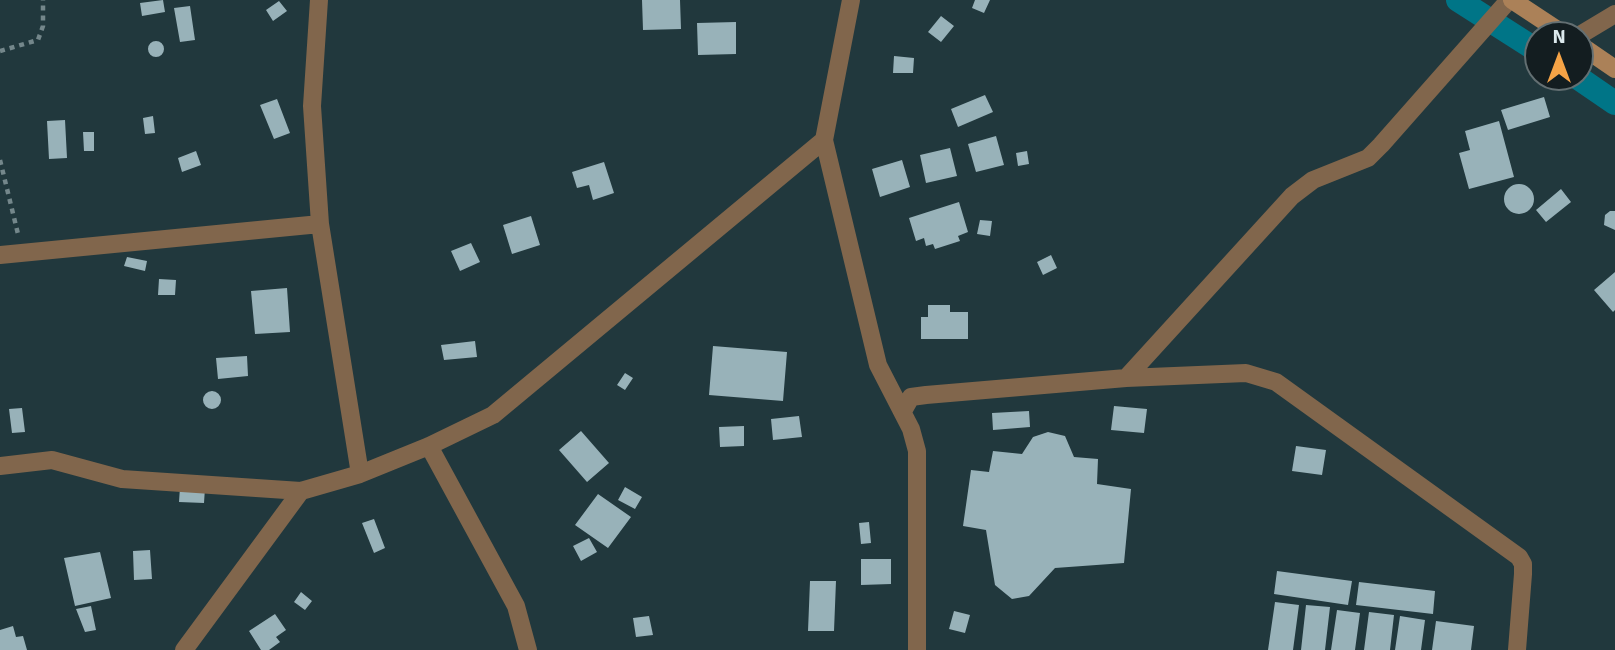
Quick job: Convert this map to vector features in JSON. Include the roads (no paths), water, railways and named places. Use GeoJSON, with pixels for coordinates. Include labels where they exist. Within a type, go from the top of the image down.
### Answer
{"type":"FeatureCollection","features":[{"type":"Feature","properties":{"kind":"street"},"geometry":{"type":"LineString","coordinates":[[319,0],[312,106],[320,224],[360,474]]}},
{"type":"Feature","properties":{"kind":"street"},"geometry":{"type":"LineString","coordinates":[[851,0],[824,139],[878,365],[903,411],[917,451],[917,650]]}},
{"type":"Feature","properties":{"kind":"street"},"geometry":{"type":"LineString","coordinates":[[1126,378],[1292,196],[1313,180],[1368,158],[1511,0],[1544,21]]}},
{"type":"Feature","properties":{"kind":"street"},"geometry":{"type":"LineString","coordinates":[[1594,55],[1615,69]]}},
{"type":"Feature","properties":{"kind":"street"},"geometry":{"type":"LineString","coordinates":[[0,466],[52,460],[122,479],[301,491],[360,474],[429,446],[494,415],[824,139]]}},
{"type":"Feature","properties":{"kind":"street"},"geometry":{"type":"LineString","coordinates":[[0,255],[320,224]]}},
{"type":"Feature","properties":{"kind":"street"},"geometry":{"type":"LineString","coordinates":[[903,411],[911,397],[1126,378],[1245,373],[1276,382],[1519,557],[1523,564],[1523,574],[1517,650]]}},
{"type":"Feature","properties":{"kind":"street"},"geometry":{"type":"LineString","coordinates":[[429,446],[516,606],[528,650]]}},
{"type":"Feature","properties":{"kind":"street"},"geometry":{"type":"LineString","coordinates":[[184,650],[301,491]]}},
{"type":"Feature","properties":{"kind":"waterway"},"geometry":{"type":"LineString","coordinates":[[1458,0],[1524,42]]}},
{"type":"Feature","properties":{"kind":"waterway"},"geometry":{"type":"LineString","coordinates":[[1594,89],[1615,103]]}}]}
